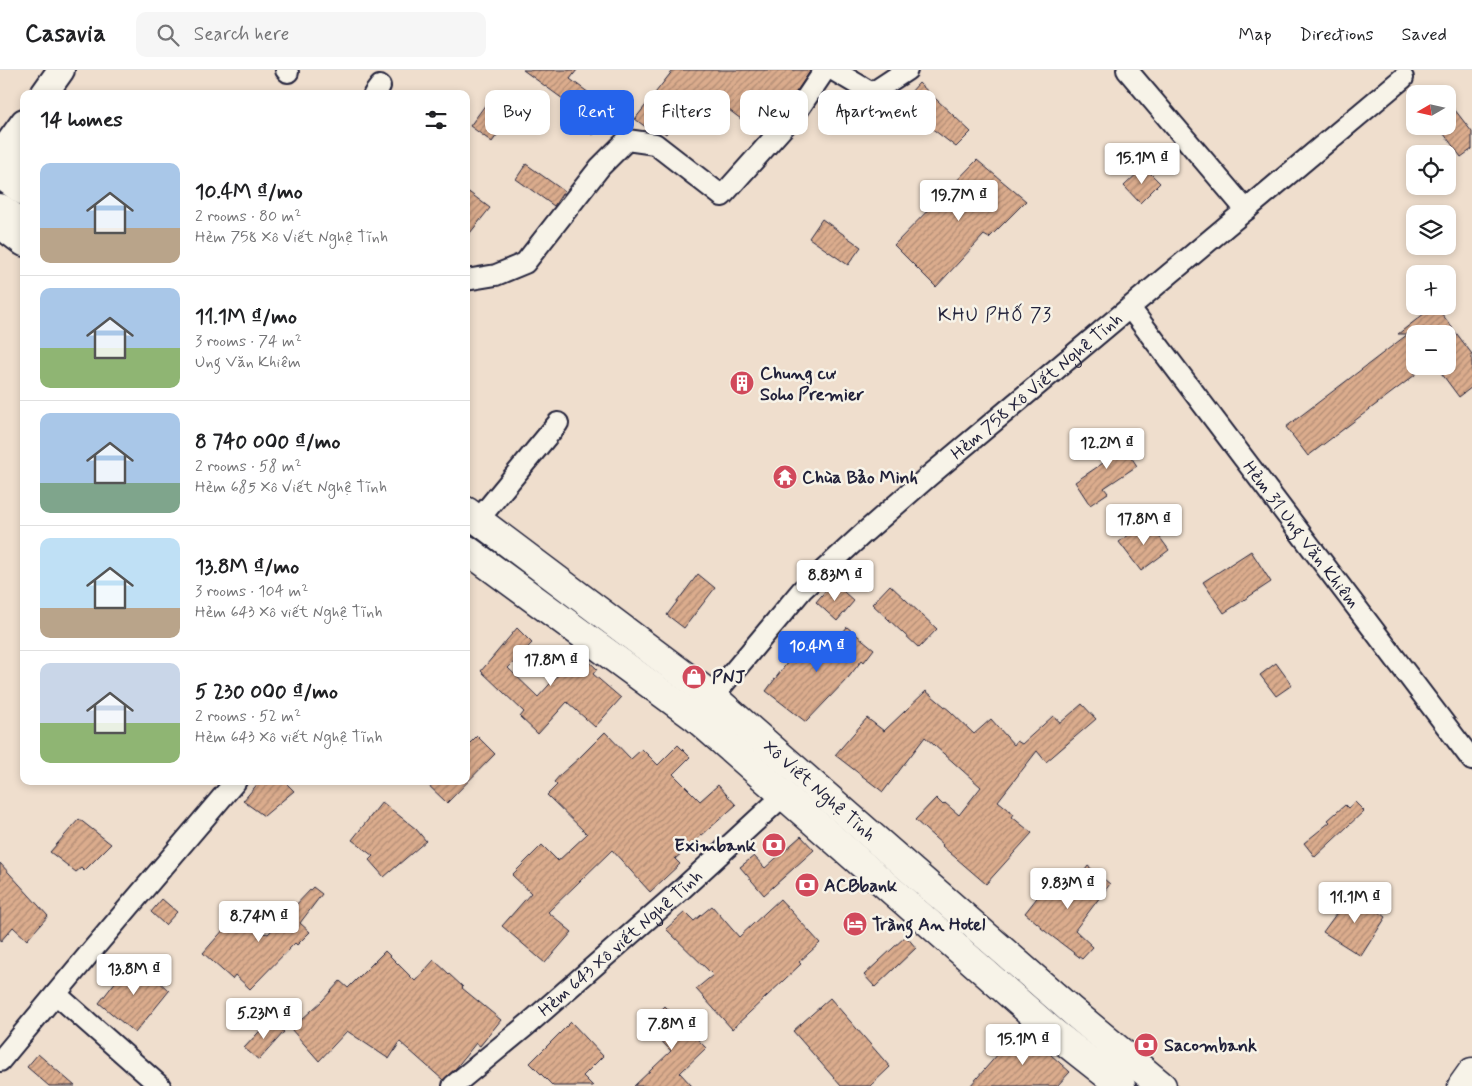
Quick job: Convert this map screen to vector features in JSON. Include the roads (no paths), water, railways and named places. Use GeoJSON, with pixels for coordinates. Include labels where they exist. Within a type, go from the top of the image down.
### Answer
{"type":"FeatureCollection","features":[{"type":"Feature","properties":{"kind":"main road"},"geometry":{"type":"LineString","coordinates":[[7,159],[20,183]]}},
{"type":"Feature","properties":{"kind":"main road"},"geometry":{"type":"LineString","coordinates":[[0,208],[20,222]]}},
{"type":"Feature","properties":{"kind":"main road","name":"Xô Viết Nghệ Tĩnh"},"geometry":{"type":"LineString","coordinates":[[472,516],[713,697],[1072,1011],[1162,1086]]}},
{"type":"Feature","properties":{"kind":"main road","name":"Xô Viết Nghệ Tĩnh"},"geometry":{"type":"LineString","coordinates":[[470,552],[696,718],[1054,1033],[1121,1086]]}},
{"type":"Feature","properties":{"kind":"main road"},"geometry":{"type":"LineString","coordinates":[[1462,1086],[1472,1072]]}},
{"type":"Feature","properties":{"kind":"street"},"geometry":{"type":"LineString","coordinates":[[47,90],[61,70]]}},
{"type":"Feature","properties":{"kind":"street"},"geometry":{"type":"LineString","coordinates":[[470,279],[496,275],[525,263],[600,167],[627,140],[655,144],[722,196],[796,112],[825,70]]}},
{"type":"Feature","properties":{"kind":"street"},"geometry":{"type":"LineString","coordinates":[[833,70],[872,93],[907,70]]}},
{"type":"Feature","properties":{"kind":"street"},"geometry":{"type":"LineString","coordinates":[[1127,70],[1246,210]]}},
{"type":"Feature","properties":{"kind":"street","name":"Hẻm 758 Xô Viết Nghệ Tĩnh"},"geometry":{"type":"LineString","coordinates":[[696,718],[802,590],[865,532],[929,476],[1403,78]]}},
{"type":"Feature","properties":{"kind":"street"},"geometry":{"type":"LineString","coordinates":[[7,159],[20,131]]}},
{"type":"Feature","properties":{"kind":"street"},"geometry":{"type":"LineString","coordinates":[[0,225],[20,240]]}},
{"type":"Feature","properties":{"kind":"street","name":"Hẻm 31 Ung Văn Khiêm"},"geometry":{"type":"LineString","coordinates":[[1130,308],[1472,760]]}},
{"type":"Feature","properties":{"kind":"street"},"geometry":{"type":"LineString","coordinates":[[472,516],[558,423]]}},
{"type":"Feature","properties":{"kind":"street"},"geometry":{"type":"LineString","coordinates":[[0,1061],[233,785]]}},
{"type":"Feature","properties":{"kind":"street","name":"Hẻm 643 Xô viết Nghệ Tĩnh"},"geometry":{"type":"LineString","coordinates":[[453,1086],[527,1025],[681,890],[784,795]]}},
{"type":"Feature","properties":{"kind":"street"},"geometry":{"type":"LineString","coordinates":[[56,994],[160,1086]]}},
{"type":"Feature","properties":{"kind":"street"},"geometry":{"type":"LineString","coordinates":[[1054,1033],[1072,1011]]}},
{"type":"Feature","properties":{"kind":"place","name":"Chung cư Soho Premier"},"geometry":{"type":"Point","coordinates":[742,383]}},
{"type":"Feature","properties":{"kind":"place","name":"Chùa Bảo Minh"},"geometry":{"type":"Point","coordinates":[785,477]}},
{"type":"Feature","properties":{"kind":"place","name":"PNJ"},"geometry":{"type":"Point","coordinates":[694,677]}},
{"type":"Feature","properties":{"kind":"place","name":"Eximbank"},"geometry":{"type":"Point","coordinates":[774,845]}},
{"type":"Feature","properties":{"kind":"place","name":"ACBbank"},"geometry":{"type":"Point","coordinates":[807,885]}},
{"type":"Feature","properties":{"kind":"place","name":"Tràng An Hotel"},"geometry":{"type":"Point","coordinates":[855,924]}},
{"type":"Feature","properties":{"kind":"place","name":"Sacombank"},"geometry":{"type":"Point","coordinates":[1146,1045]}},
{"type":"Feature","properties":{"kind":"district","name":"KHU PHỐ 73"},"geometry":{"type":"Point","coordinates":[995,314]}}]}
